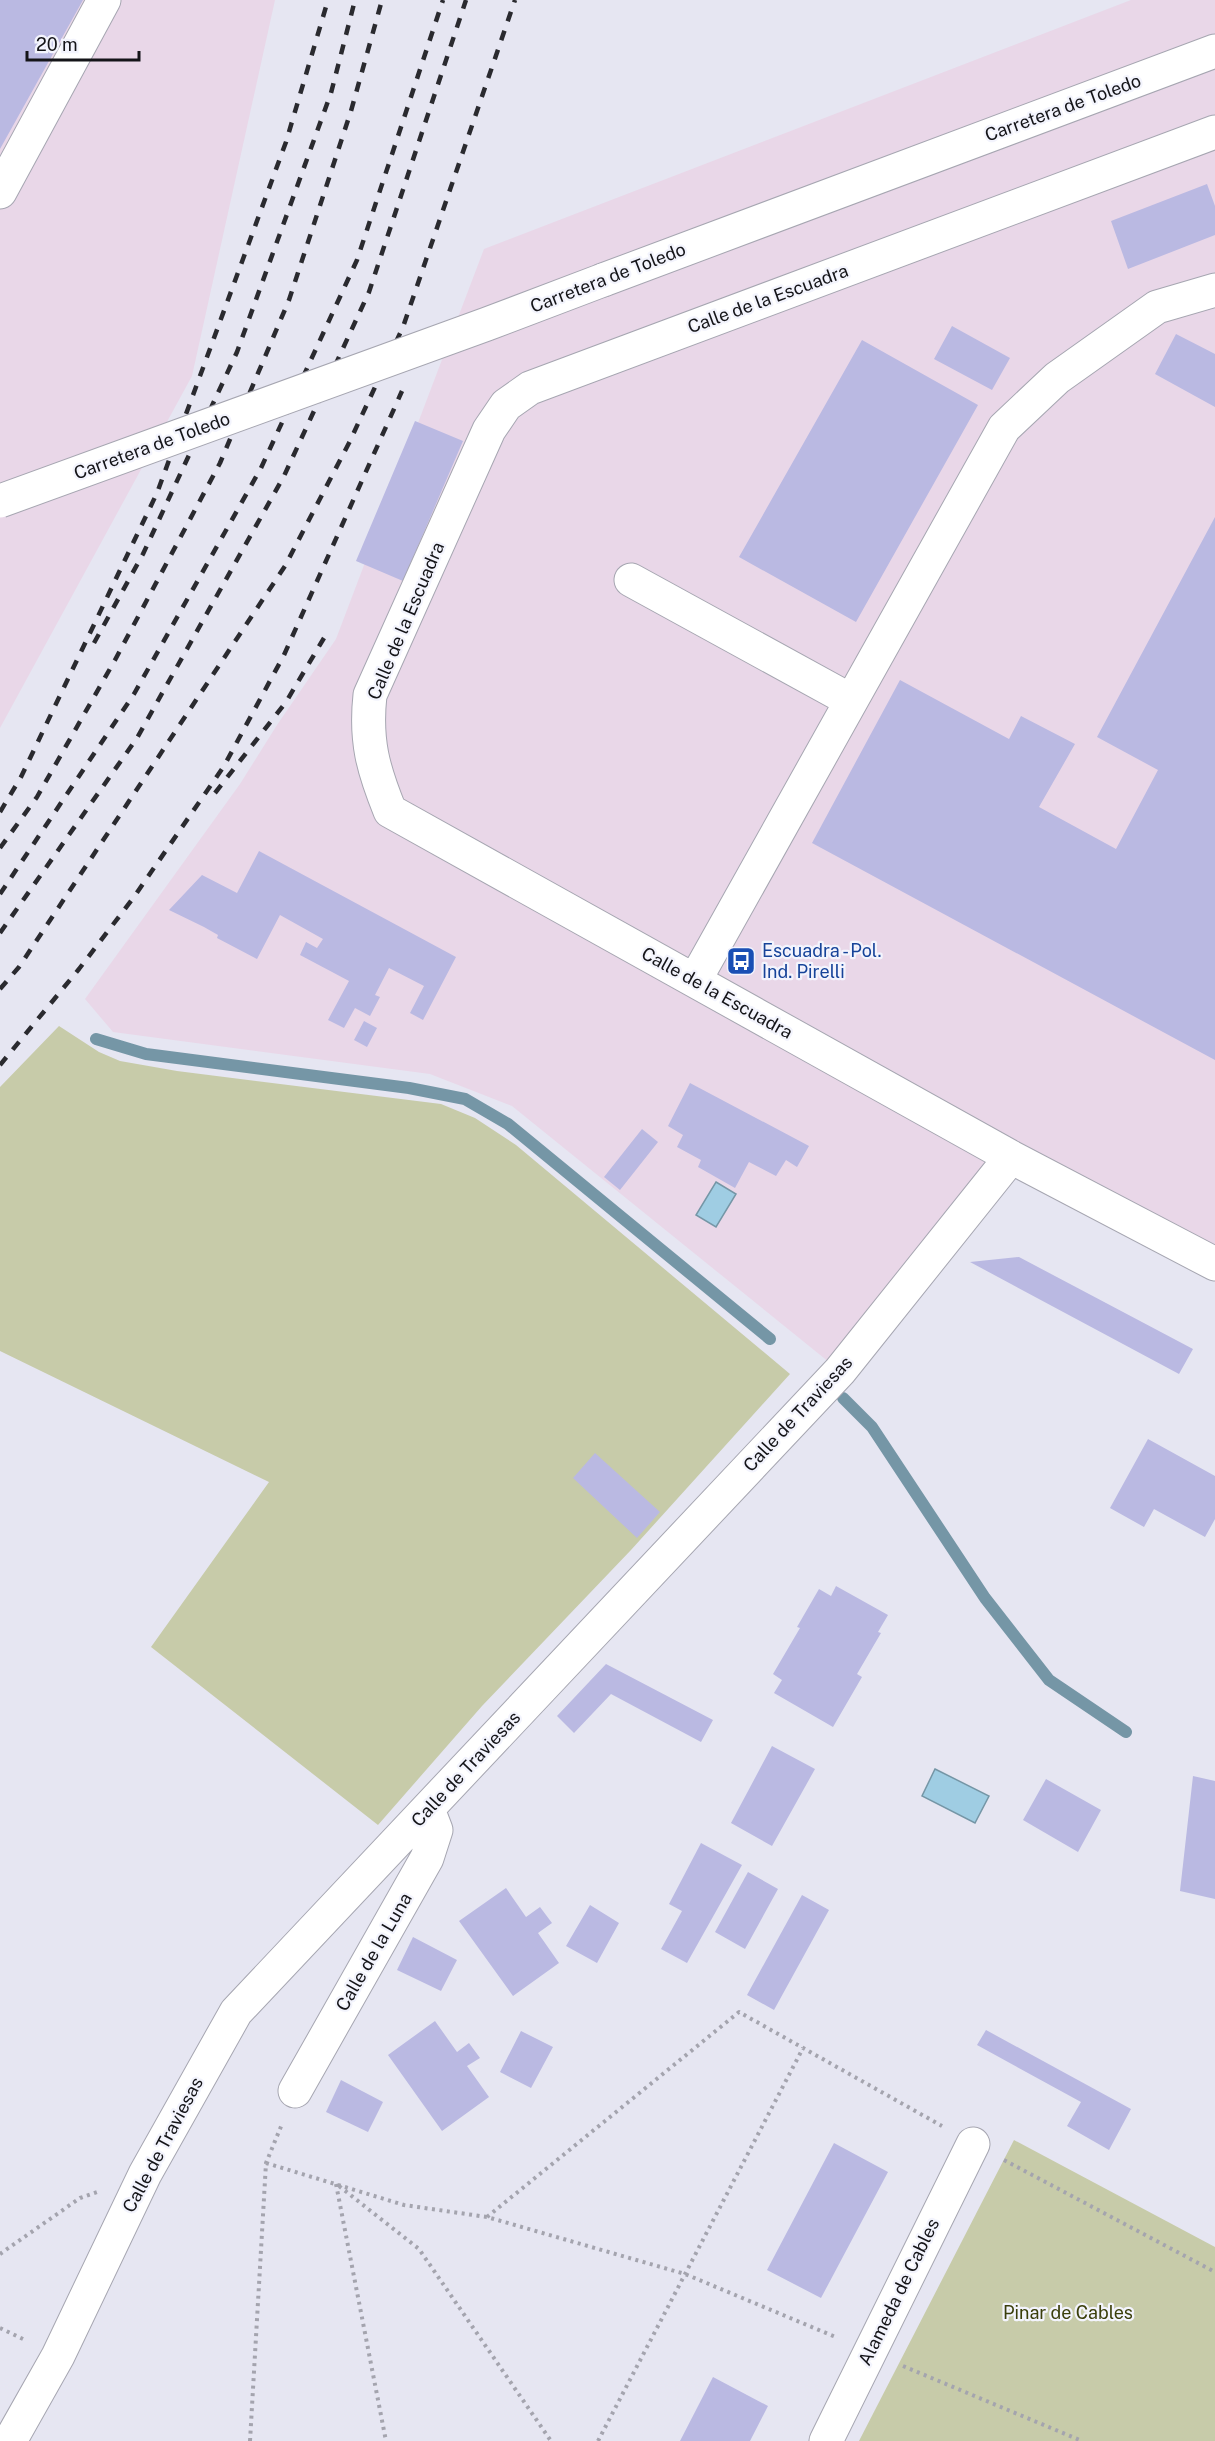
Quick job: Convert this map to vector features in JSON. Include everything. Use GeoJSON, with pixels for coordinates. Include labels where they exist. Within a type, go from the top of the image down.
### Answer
{"type":"FeatureCollection","features":[{"type":"Feature","properties":{"kind":"street"},"geometry":{"type":"LineString","coordinates":[[0,192],[104,0]]}},
{"type":"Feature","properties":{"kind":"street","name":"Carretera de Toledo"},"geometry":{"type":"LineString","coordinates":[[0,501],[487,324],[1215,51]]}},
{"type":"Feature","properties":{"kind":"street","name":"Calle de la Escuadra"},"geometry":{"type":"LineString","coordinates":[[1215,132],[530,388],[506,405],[489,430],[370,695],[367,726],[376,776],[390,811],[1011,1157],[1215,1264]]}},
{"type":"Feature","properties":{"kind":"street"},"geometry":{"type":"LineString","coordinates":[[694,980],[1004,428],[1057,378],[1157,307],[1215,290]]}},
{"type":"Feature","properties":{"kind":"street"},"geometry":{"type":"LineString","coordinates":[[631,580],[850,700]]}},
{"type":"Feature","properties":{"kind":"street","name":"Calle de Traviesas"},"geometry":{"type":"LineString","coordinates":[[10,2441],[58,2356],[145,2174],[236,2012],[840,1371],[1011,1157]]}},
{"type":"Feature","properties":{"kind":"street","name":"Calle de la Luna"},"geometry":{"type":"LineString","coordinates":[[295,2091],[427,1858],[436,1830],[428,1809]]}},
{"type":"Feature","properties":{"kind":"street","name":"Alameda de Cables"},"geometry":{"type":"LineString","coordinates":[[826,2441],[973,2144]]}},
{"type":"Feature","properties":{"kind":"path"},"geometry":{"type":"LineString","coordinates":[[488,2217],[739,2012],[973,2144],[1215,2272]]}},
{"type":"Feature","properties":{"kind":"path"},"geometry":{"type":"LineString","coordinates":[[598,2441],[803,2048]]}},
{"type":"Feature","properties":{"kind":"path"},"geometry":{"type":"LineString","coordinates":[[250,2441],[266,2163],[295,2091]]}},
{"type":"Feature","properties":{"kind":"path"},"geometry":{"type":"LineString","coordinates":[[266,2163],[404,2205],[488,2217],[685,2274],[1082,2441]]}},
{"type":"Feature","properties":{"kind":"path"},"geometry":{"type":"LineString","coordinates":[[0,2254],[80,2198],[145,2174]]}},
{"type":"Feature","properties":{"kind":"path"},"geometry":{"type":"LineString","coordinates":[[336,2183],[386,2441]]}},
{"type":"Feature","properties":{"kind":"path"},"geometry":{"type":"LineString","coordinates":[[336,2183],[419,2249],[551,2441]]}},
{"type":"Feature","properties":{"kind":"shaded area"},"geometry":{"type":"Polygon","coordinates":[[[0,0],[275,0],[192,376],[0,728],[0,0]]]}},
{"type":"Feature","properties":{"kind":"shaded area"},"geometry":{"type":"Polygon","coordinates":[[[1131,0],[1215,0],[1215,1264],[1011,1158],[840,1371],[512,1106],[430,1074],[113,1032],[85,999],[240,784],[336,639],[484,249],[1131,0]]]}},
{"type":"Feature","properties":{"kind":"green space"},"geometry":{"type":"Polygon","coordinates":[[[59,1026],[99,1052],[120,1061],[177,1071],[441,1104],[475,1118],[516,1145],[790,1374],[631,1550],[482,1706],[378,1825],[151,1647],[269,1482],[0,1351],[0,1087],[59,1026]]]}},
{"type":"Feature","properties":{"kind":"green space","name":"Pinar de Cables"},"geometry":{"type":"Polygon","coordinates":[[[1014,2140],[1215,2247],[1215,2441],[859,2441],[1014,2140]]]}},
{"type":"Feature","properties":{"kind":"water"},"geometry":{"type":"Polygon","coordinates":[[[716,1182],[736,1194],[716,1227],[696,1215],[716,1182]]]}},
{"type":"Feature","properties":{"kind":"water"},"geometry":{"type":"Polygon","coordinates":[[[935,1769],[989,1796],[975,1823],[922,1796],[935,1769]]]}},
{"type":"Feature","properties":{"kind":"building"},"geometry":{"type":"Polygon","coordinates":[[[0,0],[83,0],[0,149],[0,0]]]}},
{"type":"Feature","properties":{"kind":"building"},"geometry":{"type":"Polygon","coordinates":[[[1207,184],[1215,206],[1215,235],[1128,269],[1111,221],[1207,184]]]}},
{"type":"Feature","properties":{"kind":"building"},"geometry":{"type":"Polygon","coordinates":[[[952,326],[1010,358],[992,390],[934,359],[952,326]]]}},
{"type":"Feature","properties":{"kind":"building"},"geometry":{"type":"Polygon","coordinates":[[[1176,334],[1215,354],[1215,407],[1155,374],[1176,334]]]}},
{"type":"Feature","properties":{"kind":"building"},"geometry":{"type":"Polygon","coordinates":[[[862,340],[978,405],[856,622],[739,557],[862,340]]]}},
{"type":"Feature","properties":{"kind":"building"},"geometry":{"type":"Polygon","coordinates":[[[415,421],[463,441],[403,581],[356,561],[415,421]]]}},
{"type":"Feature","properties":{"kind":"building"},"geometry":{"type":"Polygon","coordinates":[[[1215,517],[1215,1060],[812,843],[900,680],[1009,739],[1021,716],[1075,744],[1039,807],[1116,849],[1158,770],[1097,737],[1215,517]]]}},
{"type":"Feature","properties":{"kind":"building"},"geometry":{"type":"Polygon","coordinates":[[[259,851],[456,957],[423,1020],[410,1013],[424,986],[389,968],[375,995],[380,997],[370,1016],[355,1008],[344,1028],[328,1020],[349,981],[300,955],[306,942],[317,948],[323,939],[280,915],[257,959],[217,938],[218,935],[204,927],[169,910],[202,875],[237,893],[259,851]]]}},
{"type":"Feature","properties":{"kind":"building"},"geometry":{"type":"Polygon","coordinates":[[[364,1021],[377,1028],[367,1047],[354,1040],[364,1021]]]}},
{"type":"Feature","properties":{"kind":"building"},"geometry":{"type":"Polygon","coordinates":[[[690,1083],[809,1146],[797,1167],[786,1160],[776,1176],[749,1162],[735,1188],[698,1167],[701,1160],[677,1147],[683,1135],[668,1126],[690,1083]]]}},
{"type":"Feature","properties":{"kind":"building"},"geometry":{"type":"Polygon","coordinates":[[[642,1129],[658,1142],[620,1190],[604,1177],[642,1129]]]}},
{"type":"Feature","properties":{"kind":"building"},"geometry":{"type":"Polygon","coordinates":[[[1019,1257],[1193,1349],[1179,1374],[970,1262],[1019,1257]]]}},
{"type":"Feature","properties":{"kind":"building"},"geometry":{"type":"Polygon","coordinates":[[[1148,1439],[1215,1476],[1215,1519],[1205,1537],[1154,1509],[1144,1527],[1110,1508],[1148,1439]]]}},
{"type":"Feature","properties":{"kind":"building"},"geometry":{"type":"Polygon","coordinates":[[[595,1453],[660,1512],[637,1538],[573,1478],[595,1453]]]}},
{"type":"Feature","properties":{"kind":"building"},"geometry":{"type":"Polygon","coordinates":[[[836,1586],[888,1615],[878,1632],[881,1633],[857,1674],[862,1677],[833,1727],[774,1693],[782,1680],[773,1674],[800,1628],[797,1627],[819,1589],[831,1596],[836,1586]]]}},
{"type":"Feature","properties":{"kind":"building"},"geometry":{"type":"Polygon","coordinates":[[[606,1664],[713,1720],[701,1742],[611,1694],[574,1733],[557,1716],[606,1664]]]}},
{"type":"Feature","properties":{"kind":"building"},"geometry":{"type":"Polygon","coordinates":[[[772,1746],[815,1769],[772,1846],[731,1823],[772,1746]]]}},
{"type":"Feature","properties":{"kind":"building"},"geometry":{"type":"Polygon","coordinates":[[[1193,1776],[1215,1781],[1215,1899],[1180,1891],[1193,1776]]]}},
{"type":"Feature","properties":{"kind":"building"},"geometry":{"type":"Polygon","coordinates":[[[1046,1779],[1101,1810],[1078,1852],[1023,1820],[1046,1779]]]}},
{"type":"Feature","properties":{"kind":"building"},"geometry":{"type":"Polygon","coordinates":[[[701,1843],[742,1865],[687,1963],[661,1949],[682,1911],[669,1904],[701,1843]]]}},
{"type":"Feature","properties":{"kind":"building"},"geometry":{"type":"Polygon","coordinates":[[[748,1872],[778,1889],[745,1949],[715,1932],[748,1872]]]}},
{"type":"Feature","properties":{"kind":"building"},"geometry":{"type":"Polygon","coordinates":[[[506,1888],[526,1917],[540,1907],[552,1923],[538,1933],[559,1963],[513,1996],[459,1921],[506,1888]]]}},
{"type":"Feature","properties":{"kind":"building"},"geometry":{"type":"Polygon","coordinates":[[[802,1895],[829,1910],[774,2010],[747,1995],[802,1895]]]}},
{"type":"Feature","properties":{"kind":"building"},"geometry":{"type":"Polygon","coordinates":[[[590,1905],[619,1923],[597,1963],[566,1946],[590,1905]]]}},
{"type":"Feature","properties":{"kind":"building"},"geometry":{"type":"Polygon","coordinates":[[[413,1937],[457,1960],[441,1991],[397,1970],[413,1937]]]}},
{"type":"Feature","properties":{"kind":"building"},"geometry":{"type":"Polygon","coordinates":[[[435,2021],[457,2052],[469,2043],[480,2058],[467,2066],[489,2097],[442,2131],[388,2055],[435,2021]]]}},
{"type":"Feature","properties":{"kind":"building"},"geometry":{"type":"Polygon","coordinates":[[[986,2030],[1131,2109],[1109,2150],[1067,2126],[1081,2102],[977,2045],[986,2030]]]}},
{"type":"Feature","properties":{"kind":"building"},"geometry":{"type":"Polygon","coordinates":[[[521,2031],[553,2047],[531,2088],[500,2072],[521,2031]]]}},
{"type":"Feature","properties":{"kind":"building"},"geometry":{"type":"Polygon","coordinates":[[[341,2080],[383,2102],[368,2132],[326,2112],[341,2080]]]}},
{"type":"Feature","properties":{"kind":"building"},"geometry":{"type":"Polygon","coordinates":[[[834,2143],[888,2172],[821,2298],[767,2270],[834,2143]]]}},
{"type":"Feature","properties":{"kind":"building"},"geometry":{"type":"Polygon","coordinates":[[[713,2377],[768,2406],[750,2441],[680,2441],[713,2377]]]}},
{"type":"Feature","properties":{"kind":"waterway"},"geometry":{"type":"LineString","coordinates":[[96,1039],[146,1054],[409,1088],[465,1099],[508,1124],[770,1339]]}},
{"type":"Feature","properties":{"kind":"waterway"},"geometry":{"type":"LineString","coordinates":[[843,1398],[872,1427],[985,1598],[1049,1680],[1126,1732]]}},
{"type":"Feature","properties":{"kind":"railway"},"geometry":{"type":"LineString","coordinates":[[0,812],[21,777],[157,493],[286,142],[328,0]]}},
{"type":"Feature","properties":{"kind":"railway"},"geometry":{"type":"LineString","coordinates":[[94,643],[143,554],[237,352],[331,93],[355,0]]}},
{"type":"Feature","properties":{"kind":"railway"},"geometry":{"type":"LineString","coordinates":[[0,848],[37,797],[115,660],[220,463],[289,300],[351,111],[382,0]]}},
{"type":"Feature","properties":{"kind":"railway"},"geometry":{"type":"LineString","coordinates":[[0,894],[134,694],[261,468],[357,260],[443,0]]}},
{"type":"Feature","properties":{"kind":"railway"},"geometry":{"type":"LineString","coordinates":[[0,933],[137,738],[284,476],[369,292],[466,0]]}},
{"type":"Feature","properties":{"kind":"railway"},"geometry":{"type":"LineString","coordinates":[[0,989],[19,967],[285,566],[349,443],[403,327],[515,0]]}},
{"type":"Feature","properties":{"kind":"railway"},"geometry":{"type":"LineString","coordinates":[[0,1065],[79,969],[134,897],[224,766],[284,655],[402,391]]}},
{"type":"Feature","properties":{"kind":"railway"},"geometry":{"type":"LineString","coordinates":[[215,793],[286,702],[324,638]]}},
{"type":"Feature","properties":{"kind":"place","name":"Escuadra - Pol. Ind. Pirelli"},"geometry":{"type":"Point","coordinates":[741,961]}}]}
